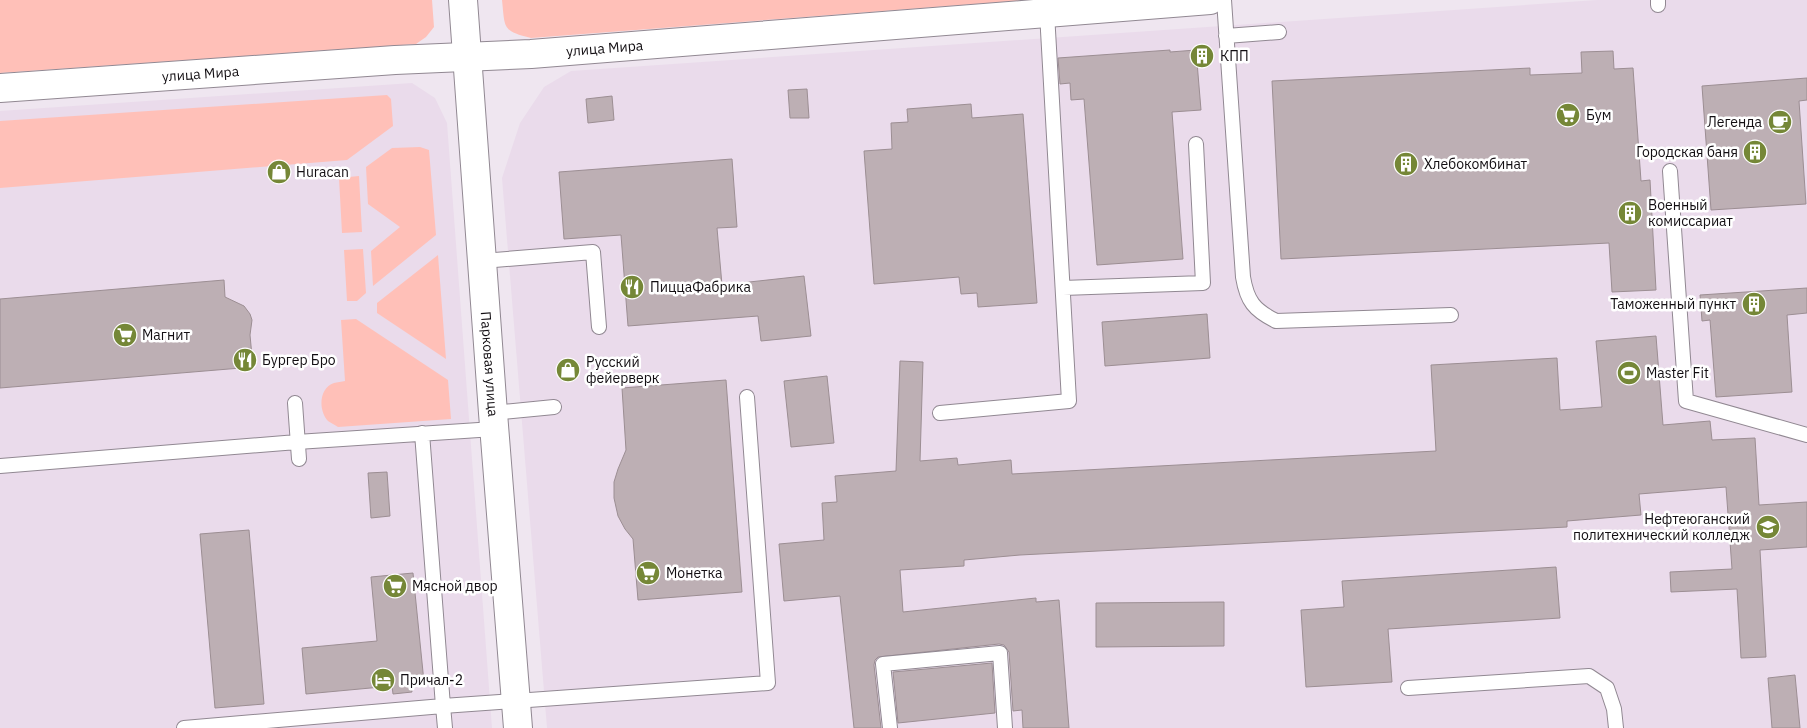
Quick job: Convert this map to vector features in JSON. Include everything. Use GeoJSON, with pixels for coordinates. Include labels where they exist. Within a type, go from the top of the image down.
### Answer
{"type":"FeatureCollection","features":[{"type":"Feature","properties":{"kind":"main road","name":"Парковая улица"},"geometry":{"type":"LineString","coordinates":[[463,0],[493,421],[518,728]]}},
{"type":"Feature","properties":{"kind":"main road","name":"улица Мира"},"geometry":{"type":"LineString","coordinates":[[0,88],[148,76],[531,54],[1210,0]]}},
{"type":"Feature","properties":{"kind":"lane"},"geometry":{"type":"LineString","coordinates":[[1224,0],[1243,277],[1246,292],[1252,305],[1263,315],[1276,321],[1451,315]]}},
{"type":"Feature","properties":{"kind":"lane"},"geometry":{"type":"LineString","coordinates":[[940,412],[1069,401],[1047,13]]}},
{"type":"Feature","properties":{"kind":"lane"},"geometry":{"type":"LineString","coordinates":[[1226,36],[1279,32]]}},
{"type":"Feature","properties":{"kind":"lane"},"geometry":{"type":"LineString","coordinates":[[1062,288],[1203,283],[1196,144]]}},
{"type":"Feature","properties":{"kind":"lane"},"geometry":{"type":"LineString","coordinates":[[1670,171],[1686,401],[1807,435]]}},
{"type":"Feature","properties":{"kind":"lane"},"geometry":{"type":"LineString","coordinates":[[482,261],[593,252],[599,327]]}},
{"type":"Feature","properties":{"kind":"lane"},"geometry":{"type":"LineString","coordinates":[[184,728],[443,706],[768,683],[747,397]]}},
{"type":"Feature","properties":{"kind":"lane"},"geometry":{"type":"LineString","coordinates":[[295,403],[299,459]]}},
{"type":"Feature","properties":{"kind":"lane"},"geometry":{"type":"LineString","coordinates":[[0,466],[422,433],[493,421],[554,407]]}},
{"type":"Feature","properties":{"kind":"lane"},"geometry":{"type":"LineString","coordinates":[[422,433],[445,728]]}},
{"type":"Feature","properties":{"kind":"lane"},"geometry":{"type":"LineString","coordinates":[[890,728],[883,664],[1000,652],[1005,728]]}},
{"type":"Feature","properties":{"kind":"lane"},"geometry":{"type":"LineString","coordinates":[[1408,688],[1589,676],[1606,688],[1614,709],[1616,728]]}},
{"type":"Feature","properties":{"kind":"shaded area"},"geometry":{"type":"Polygon","coordinates":[[[0,0],[432,0],[434,27],[426,37],[416,44],[0,73],[0,0]]]}},
{"type":"Feature","properties":{"kind":"shaded area"},"geometry":{"type":"Polygon","coordinates":[[[502,0],[1027,0],[531,38],[515,33],[507,27],[502,0]]]}},
{"type":"Feature","properties":{"kind":"shaded area"},"geometry":{"type":"Polygon","coordinates":[[[1597,0],[1807,0],[1807,728],[547,728],[502,178],[520,123],[544,87],[571,71],[1597,0]]]}},
{"type":"Feature","properties":{"kind":"shaded area"},"geometry":{"type":"Polygon","coordinates":[[[412,83],[435,98],[447,123],[492,728],[0,728],[0,111],[412,83]]]}},
{"type":"Feature","properties":{"kind":"shaded area"},"geometry":{"type":"Polygon","coordinates":[[[387,95],[391,99],[393,126],[347,160],[0,188],[0,121],[387,95]]]}},
{"type":"Feature","properties":{"kind":"shaded area"},"geometry":{"type":"Polygon","coordinates":[[[420,147],[429,150],[436,235],[373,286],[371,251],[400,227],[368,204],[366,167],[392,148],[420,147]]]}},
{"type":"Feature","properties":{"kind":"shaded area"},"geometry":{"type":"Polygon","coordinates":[[[359,176],[362,232],[342,233],[339,178],[359,176]]]}},
{"type":"Feature","properties":{"kind":"shaded area"},"geometry":{"type":"Polygon","coordinates":[[[363,249],[366,293],[357,301],[347,301],[344,250],[363,249]]]}},
{"type":"Feature","properties":{"kind":"shaded area"},"geometry":{"type":"Polygon","coordinates":[[[438,255],[446,359],[377,313],[377,303],[438,255]]]}},
{"type":"Feature","properties":{"kind":"shaded area"},"geometry":{"type":"Polygon","coordinates":[[[356,319],[448,380],[451,419],[338,427],[328,421],[322,405],[325,389],[334,383],[345,381],[341,320],[356,319]]]}},
{"type":"Feature","properties":{"kind":"building"},"geometry":{"type":"Polygon","coordinates":[[[1170,50],[1170,52],[1196,50],[1201,110],[1172,112],[1183,259],[1097,265],[1084,99],[1071,100],[1070,83],[1060,84],[1058,58],[1170,50]]]}},
{"type":"Feature","properties":{"kind":"building","name":"Хлебокомбинат"},"geometry":{"type":"Polygon","coordinates":[[[1613,51],[1614,69],[1633,68],[1641,181],[1650,180],[1656,290],[1612,292],[1609,243],[1281,259],[1272,81],[1530,68],[1530,75],[1582,73],[1581,52],[1613,51]]]}},
{"type":"Feature","properties":{"kind":"building","name":"Городская баня"},"geometry":{"type":"Polygon","coordinates":[[[1807,78],[1807,100],[1799,101],[1806,204],[1711,210],[1702,86],[1807,78]]]}},
{"type":"Feature","properties":{"kind":"building"},"geometry":{"type":"Polygon","coordinates":[[[807,89],[809,118],[790,118],[788,90],[807,89]]]}},
{"type":"Feature","properties":{"kind":"building"},"geometry":{"type":"Polygon","coordinates":[[[612,96],[614,120],[588,123],[586,99],[612,96]]]}},
{"type":"Feature","properties":{"kind":"building"},"geometry":{"type":"Polygon","coordinates":[[[971,104],[972,118],[1023,114],[1037,303],[978,307],[977,293],[961,294],[959,277],[874,284],[864,151],[892,149],[891,123],[908,122],[907,109],[971,104]]]}},
{"type":"Feature","properties":{"kind":"building"},"geometry":{"type":"Polygon","coordinates":[[[732,159],[737,227],[717,228],[722,285],[804,276],[811,336],[761,341],[758,316],[628,326],[621,235],[564,239],[559,172],[732,159]]]}},
{"type":"Feature","properties":{"kind":"building","name":"Магнит"},"geometry":{"type":"Polygon","coordinates":[[[224,280],[225,297],[244,306],[252,320],[250,335],[253,367],[0,388],[0,299],[224,280]]]}},
{"type":"Feature","properties":{"kind":"building"},"geometry":{"type":"Polygon","coordinates":[[[1807,288],[1807,313],[1787,315],[1792,392],[1716,397],[1710,320],[1702,321],[1700,295],[1807,288]]]}},
{"type":"Feature","properties":{"kind":"building"},"geometry":{"type":"Polygon","coordinates":[[[1207,314],[1210,358],[1105,366],[1102,322],[1207,314]]]}},
{"type":"Feature","properties":{"kind":"building"},"geometry":{"type":"Polygon","coordinates":[[[1656,336],[1663,425],[1710,421],[1712,440],[1755,438],[1759,505],[1807,502],[1807,547],[1760,550],[1766,657],[1741,658],[1737,589],[1671,592],[1670,572],[1732,569],[1726,487],[1639,494],[1641,515],[1567,521],[1567,527],[1020,555],[964,560],[964,566],[900,570],[903,612],[1036,598],[1036,602],[1059,600],[1069,728],[1023,728],[1022,710],[1013,711],[1009,652],[1004,645],[999,644],[878,657],[874,665],[881,728],[854,728],[840,596],[784,601],[779,544],[824,540],[822,503],[837,502],[835,476],[896,471],[900,361],[923,362],[920,461],[957,458],[958,465],[1011,460],[1012,474],[1436,451],[1431,365],[1557,358],[1560,410],[1602,407],[1596,341],[1656,336]]]}},
{"type":"Feature","properties":{"kind":"building"},"geometry":{"type":"Polygon","coordinates":[[[827,376],[834,443],[791,447],[784,381],[827,376]]]}},
{"type":"Feature","properties":{"kind":"building"},"geometry":{"type":"Polygon","coordinates":[[[726,380],[742,592],[638,600],[633,539],[618,516],[614,498],[614,482],[626,450],[622,388],[726,380]]]}},
{"type":"Feature","properties":{"kind":"building"},"geometry":{"type":"Polygon","coordinates":[[[387,472],[390,516],[371,518],[368,473],[387,472]]]}},
{"type":"Feature","properties":{"kind":"building"},"geometry":{"type":"Polygon","coordinates":[[[249,530],[264,704],[215,708],[200,534],[249,530]]]}},
{"type":"Feature","properties":{"kind":"building"},"geometry":{"type":"Polygon","coordinates":[[[1556,567],[1560,618],[1388,629],[1392,682],[1306,687],[1301,610],[1344,607],[1342,581],[1556,567]]]}},
{"type":"Feature","properties":{"kind":"building"},"geometry":{"type":"Polygon","coordinates":[[[413,573],[424,682],[411,684],[412,692],[393,694],[392,686],[306,694],[302,648],[377,641],[371,577],[413,573]]]}},
{"type":"Feature","properties":{"kind":"building"},"geometry":{"type":"Polygon","coordinates":[[[1224,602],[1224,646],[1096,647],[1096,603],[1224,602]]]}},
{"type":"Feature","properties":{"kind":"building"},"geometry":{"type":"Polygon","coordinates":[[[992,663],[995,713],[898,723],[893,672],[992,663]]]}},
{"type":"Feature","properties":{"kind":"building"},"geometry":{"type":"Polygon","coordinates":[[[1795,675],[1800,728],[1772,728],[1768,678],[1795,675]]]}},
{"type":"Feature","properties":{"kind":"place","name":"КПП"},"geometry":{"type":"Point","coordinates":[1202,56]}},
{"type":"Feature","properties":{"kind":"place","name":"Бум"},"geometry":{"type":"Point","coordinates":[1568,115]}},
{"type":"Feature","properties":{"kind":"place","name":"Легенда"},"geometry":{"type":"Point","coordinates":[1780,122]}},
{"type":"Feature","properties":{"kind":"place","name":"Городская баня"},"geometry":{"type":"Point","coordinates":[1755,152]}},
{"type":"Feature","properties":{"kind":"place","name":"Хлебокомбинат"},"geometry":{"type":"Point","coordinates":[1406,164]}},
{"type":"Feature","properties":{"kind":"place","name":"Huracan"},"geometry":{"type":"Point","coordinates":[279,172]}},
{"type":"Feature","properties":{"kind":"place","name":"Военный комиссариат"},"geometry":{"type":"Point","coordinates":[1630,213]}},
{"type":"Feature","properties":{"kind":"place","name":"ПиццаФабрика"},"geometry":{"type":"Point","coordinates":[632,287]}},
{"type":"Feature","properties":{"kind":"place","name":"Таможенный пункт"},"geometry":{"type":"Point","coordinates":[1754,304]}},
{"type":"Feature","properties":{"kind":"place","name":"Магнит"},"geometry":{"type":"Point","coordinates":[125,335]}},
{"type":"Feature","properties":{"kind":"place","name":"Бургер Бро"},"geometry":{"type":"Point","coordinates":[245,360]}},
{"type":"Feature","properties":{"kind":"place","name":"Русский фейерверк"},"geometry":{"type":"Point","coordinates":[568,370]}},
{"type":"Feature","properties":{"kind":"place","name":"Master Fit"},"geometry":{"type":"Point","coordinates":[1629,373]}},
{"type":"Feature","properties":{"kind":"place","name":"Нефтеюганский политехнический колледж"},"geometry":{"type":"Point","coordinates":[1768,527]}},
{"type":"Feature","properties":{"kind":"place","name":"Монетка"},"geometry":{"type":"Point","coordinates":[648,573]}},
{"type":"Feature","properties":{"kind":"place","name":"Мясной двор"},"geometry":{"type":"Point","coordinates":[395,586]}},
{"type":"Feature","properties":{"kind":"place","name":"Причал-2"},"geometry":{"type":"Point","coordinates":[383,680]}}]}
